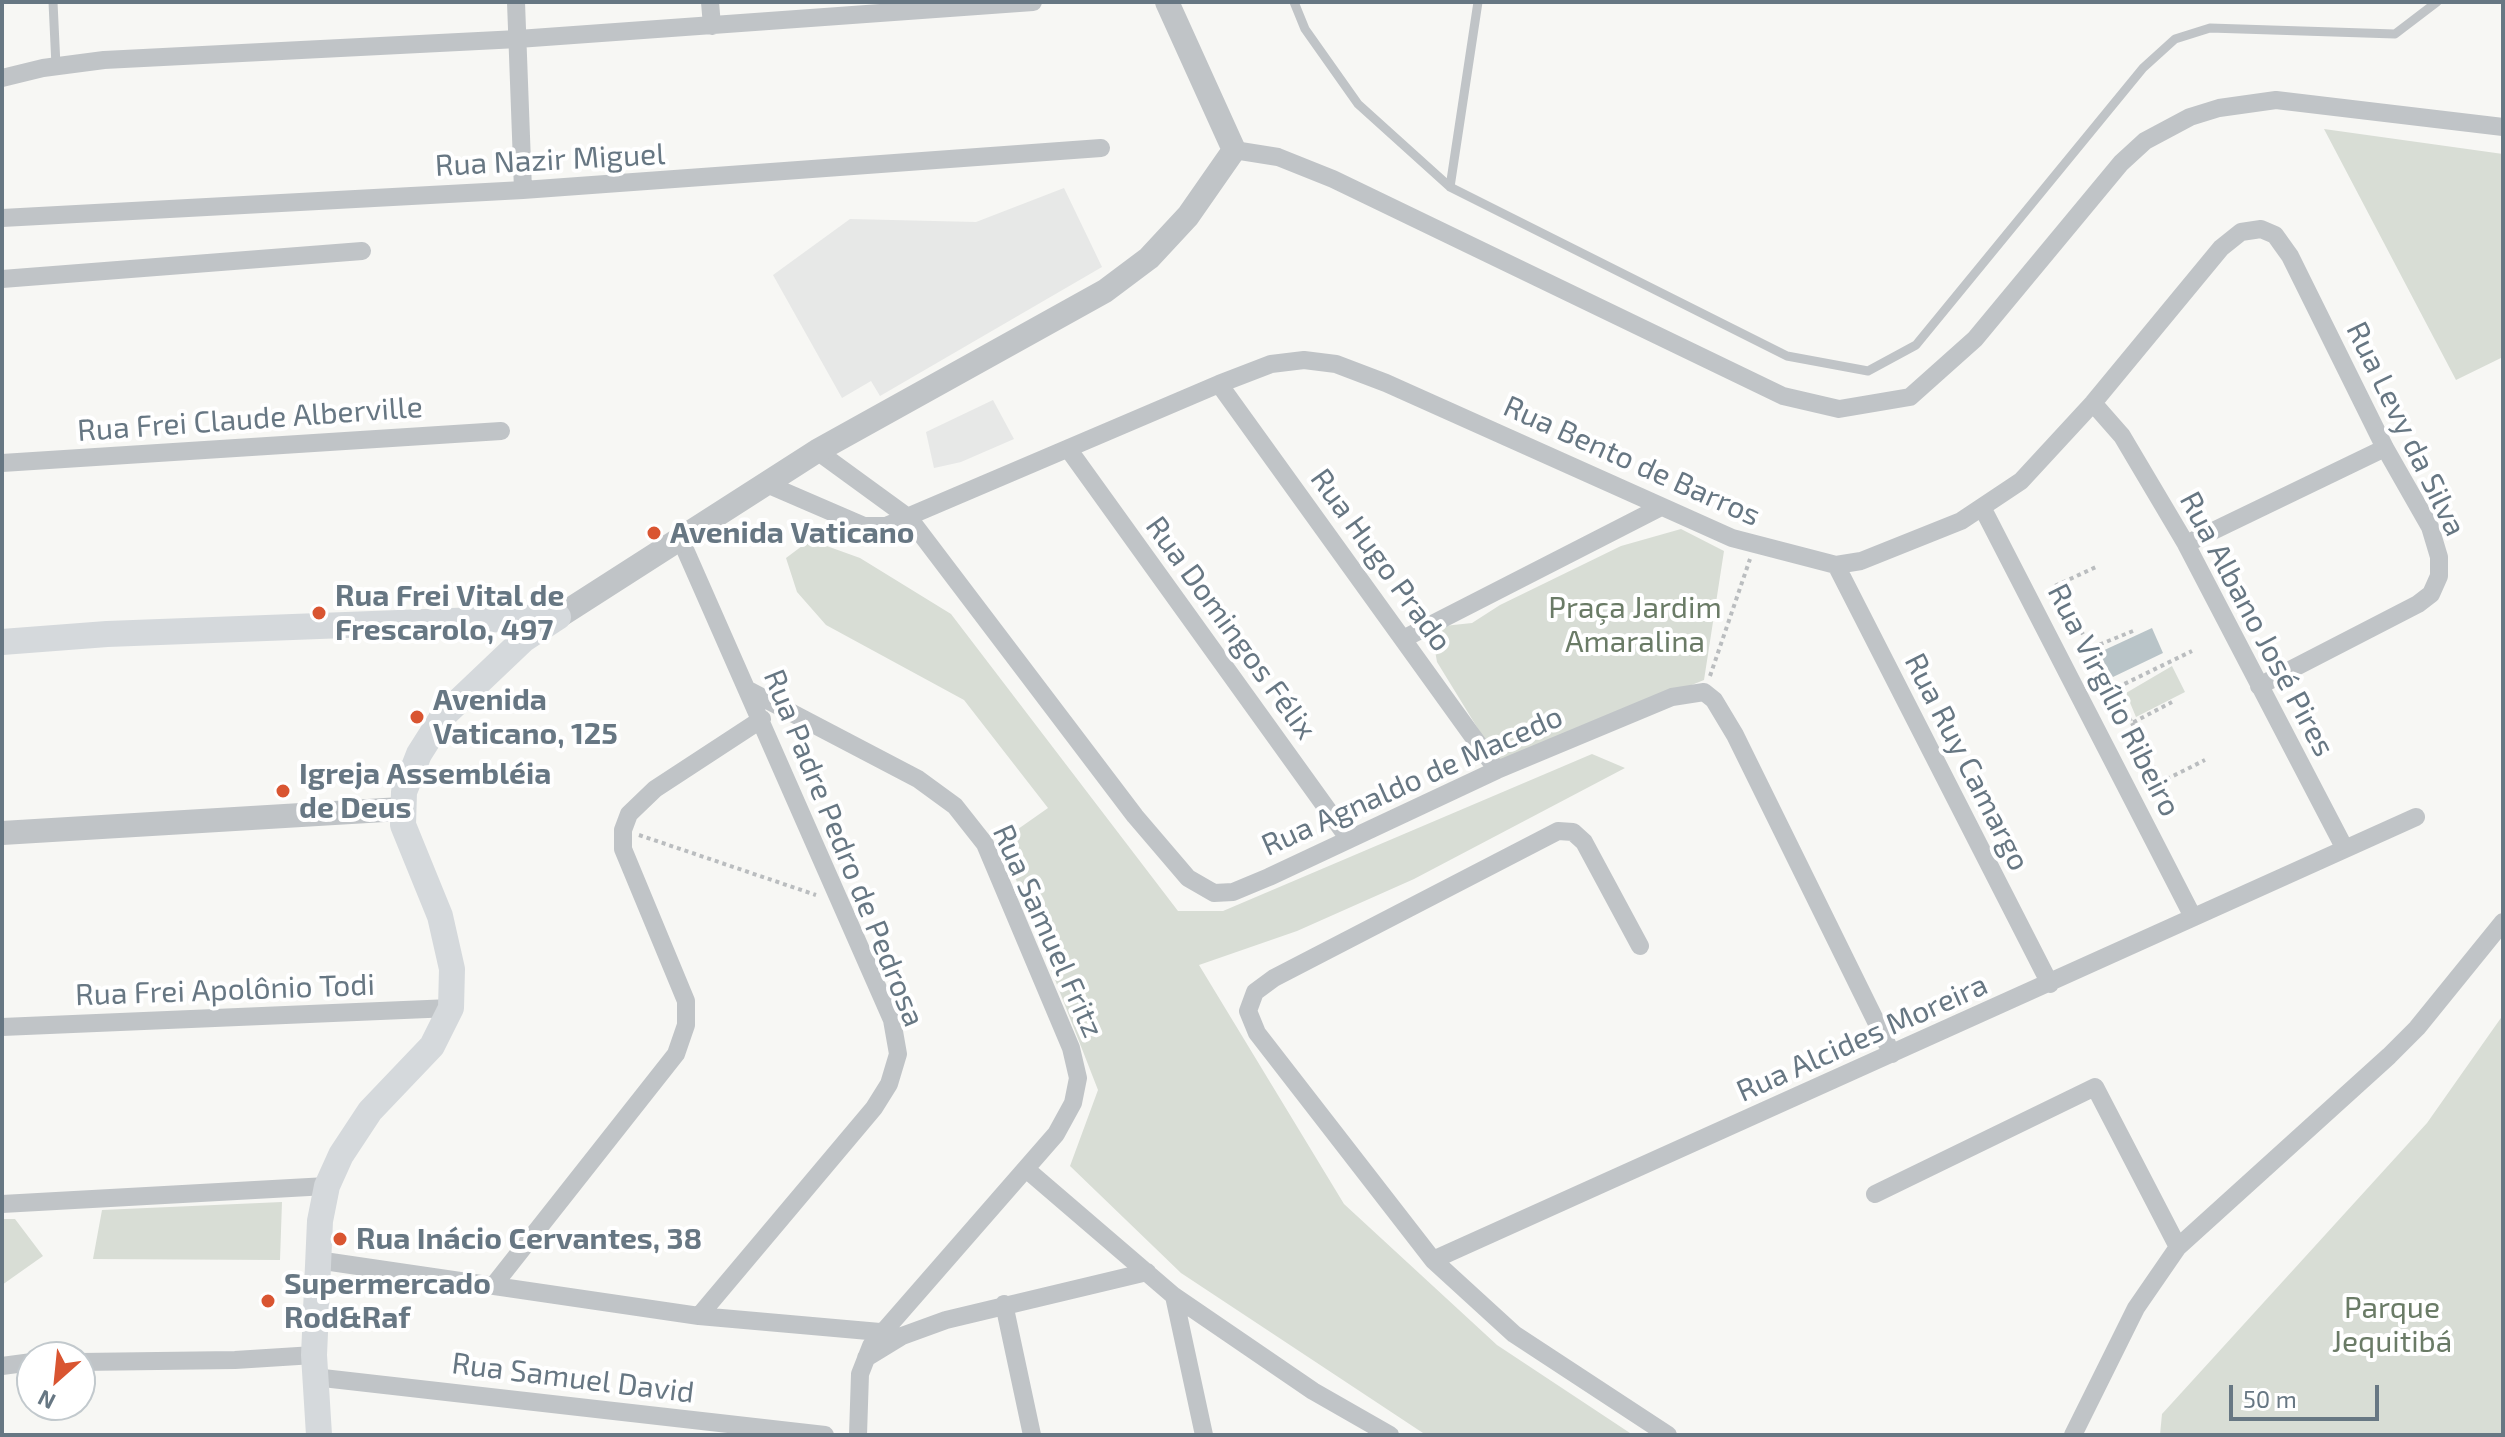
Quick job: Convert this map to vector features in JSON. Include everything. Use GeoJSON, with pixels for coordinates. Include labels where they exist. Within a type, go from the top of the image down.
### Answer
{"type":"FeatureCollection","features":[{"type":"Feature","properties":{"kind":"main road"},"geometry":{"type":"LineString","coordinates":[[2,642],[107,634],[558,617]]}},
{"type":"Feature","properties":{"kind":"main road"},"geometry":{"type":"LineString","coordinates":[[319,1435],[314,1366],[317,1260],[327,1186],[341,1155],[370,1111],[432,1046],[451,1008],[452,969],[440,916],[403,825],[401,809],[404,792],[419,754],[443,716],[523,640],[558,617]]}},
{"type":"Feature","properties":{"kind":"street"},"geometry":{"type":"LineString","coordinates":[[516,2],[523,190]]}},
{"type":"Feature","properties":{"kind":"street"},"geometry":{"type":"LineString","coordinates":[[710,2],[712,26]]}},
{"type":"Feature","properties":{"kind":"street"},"geometry":{"type":"LineString","coordinates":[[2,78],[56,66],[104,60],[518,39],[1033,2]]}},
{"type":"Feature","properties":{"kind":"street"},"geometry":{"type":"LineString","coordinates":[[1167,2],[1234,150]]}},
{"type":"Feature","properties":{"kind":"street"},"geometry":{"type":"LineString","coordinates":[[1234,150],[1278,157],[1333,179],[1783,396],[1839,409],[1910,397],[1975,339],[2121,163],[2145,141],[2190,117],[2219,108],[2276,100],[2503,127]]}},
{"type":"Feature","properties":{"kind":"street","name":"Rua Nazir Miguel"},"geometry":{"type":"LineString","coordinates":[[2,218],[523,190],[1101,148]]}},
{"type":"Feature","properties":{"kind":"street"},"geometry":{"type":"LineString","coordinates":[[558,617],[769,485],[817,451],[1105,291],[1149,258],[1188,216],[1234,150]]}},
{"type":"Feature","properties":{"kind":"street","name":"Rua Levy da Silva"},"geometry":{"type":"LineString","coordinates":[[2241,232],[2261,229],[2275,235],[2290,256],[2385,448],[2430,527],[2439,557],[2439,576],[2431,594],[2382,623],[2259,686]]}},
{"type":"Feature","properties":{"kind":"street","name":"Rua Bento de Barros"},"geometry":{"type":"LineString","coordinates":[[769,485],[864,526],[886,526],[1219,384],[1271,364],[1304,360],[1336,364],[1755,546],[1836,565],[1880,556],[1937,533],[1983,509],[2021,481],[2093,403],[2221,248],[2241,232]]}},
{"type":"Feature","properties":{"kind":"street"},"geometry":{"type":"LineString","coordinates":[[2,279],[362,251]]}},
{"type":"Feature","properties":{"kind":"street","name":"Rua Hugo Prado"},"geometry":{"type":"LineString","coordinates":[[1219,384],[1405,638],[1497,770]]}},
{"type":"Feature","properties":{"kind":"street","name":"Rua Albano José Pires"},"geometry":{"type":"LineString","coordinates":[[2093,403],[2130,448],[2186,544],[2345,849]]}},
{"type":"Feature","properties":{"kind":"street","name":"Rua Frei Claude Alberville"},"geometry":{"type":"LineString","coordinates":[[2,463],[501,431]]}},
{"type":"Feature","properties":{"kind":"street"},"geometry":{"type":"LineString","coordinates":[[2186,544],[2385,448]]}},
{"type":"Feature","properties":{"kind":"street","name":"Rua Domingos Félix"},"geometry":{"type":"LineString","coordinates":[[1069,450],[1348,838]]}},
{"type":"Feature","properties":{"kind":"street"},"geometry":{"type":"LineString","coordinates":[[817,451],[909,518]]}},
{"type":"Feature","properties":{"kind":"street"},"geometry":{"type":"LineString","coordinates":[[1405,638],[1661,507]]}},
{"type":"Feature","properties":{"kind":"street","name":"Rua Virgílio Ribeiro"},"geometry":{"type":"LineString","coordinates":[[1983,509],[2193,917]]}},
{"type":"Feature","properties":{"kind":"street","name":"Rua Agnaldo de Macedo"},"geometry":{"type":"LineString","coordinates":[[909,518],[1119,796],[1188,878],[1214,893],[1233,892],[1497,770],[1672,697],[1704,692]]}},
{"type":"Feature","properties":{"kind":"street","name":"Rua Padre Pedro de Pedrosa"},"geometry":{"type":"LineString","coordinates":[[680,538],[750,691],[892,1020],[898,1054],[889,1084],[874,1108],[699,1316]]}},
{"type":"Feature","properties":{"kind":"street","name":"Rua Ruy Camargo"},"geometry":{"type":"LineString","coordinates":[[1836,565],[2050,984]]}},
{"type":"Feature","properties":{"kind":"street","name":"Rua Samuel Fritz"},"geometry":{"type":"LineString","coordinates":[[750,691],[918,779],[955,806],[985,844],[1071,1048],[1078,1078],[1073,1103],[1056,1134],[880,1332],[860,1374],[858,1435]]}},
{"type":"Feature","properties":{"kind":"street"},"geometry":{"type":"LineString","coordinates":[[1704,692],[1714,700],[1735,735],[1892,1054]]}},
{"type":"Feature","properties":{"kind":"street"},"geometry":{"type":"LineString","coordinates":[[493,1286],[676,1054],[686,1025],[686,1001],[623,849],[623,830],[629,814],[655,789],[762,719]]}},
{"type":"Feature","properties":{"kind":"street"},"geometry":{"type":"LineString","coordinates":[[2,833],[401,809]]}},
{"type":"Feature","properties":{"kind":"street"},"geometry":{"type":"LineString","coordinates":[[2345,849],[2416,817]]}},
{"type":"Feature","properties":{"kind":"street"},"geometry":{"type":"LineString","coordinates":[[1640,946],[1584,842],[1573,832],[1558,831],[1274,978],[1255,992],[1248,1011],[1257,1033],[1433,1260],[1514,1334],[1668,1435]]}},
{"type":"Feature","properties":{"kind":"street","name":"Rua Alcides Moreira"},"geometry":{"type":"LineString","coordinates":[[1433,1260],[2345,849]]}},
{"type":"Feature","properties":{"kind":"street"},"geometry":{"type":"LineString","coordinates":[[2073,1435],[2136,1308],[2178,1247],[2417,1028],[2503,922]]}},
{"type":"Feature","properties":{"kind":"street","name":"Rua Frei Apolônio Todi"},"geometry":{"type":"LineString","coordinates":[[2,1027],[451,1008]]}},
{"type":"Feature","properties":{"kind":"street"},"geometry":{"type":"LineString","coordinates":[[1875,1194],[2095,1087],[2178,1247]]}},
{"type":"Feature","properties":{"kind":"street"},"geometry":{"type":"LineString","coordinates":[[1026,1169],[1174,1296],[1313,1391],[1390,1435]]}},
{"type":"Feature","properties":{"kind":"street"},"geometry":{"type":"LineString","coordinates":[[2,1204],[327,1186]]}},
{"type":"Feature","properties":{"kind":"street"},"geometry":{"type":"LineString","coordinates":[[317,1260],[699,1316],[880,1332]]}},
{"type":"Feature","properties":{"kind":"street"},"geometry":{"type":"LineString","coordinates":[[866,1358],[902,1336],[1004,1304],[1147,1272]]}},
{"type":"Feature","properties":{"kind":"street"},"geometry":{"type":"LineString","coordinates":[[1174,1296],[1204,1435]]}},
{"type":"Feature","properties":{"kind":"street"},"geometry":{"type":"LineString","coordinates":[[1004,1304],[1032,1435]]}},
{"type":"Feature","properties":{"kind":"street","name":"Rua Samuel David"},"geometry":{"type":"LineString","coordinates":[[96,1362],[235,1360],[314,1366],[825,1435]]}},
{"type":"Feature","properties":{"kind":"lane"},"geometry":{"type":"LineString","coordinates":[[53,2],[56,66]]}},
{"type":"Feature","properties":{"kind":"lane"},"geometry":{"type":"LineString","coordinates":[[1294,2],[1305,29],[1358,104],[1450,187],[1787,356],[1868,371],[1916,345],[2143,68],[2175,39],[2210,28],[2395,34],[2437,2]]}},
{"type":"Feature","properties":{"kind":"lane"},"geometry":{"type":"LineString","coordinates":[[1450,187],[1478,2]]}},
{"type":"Feature","properties":{"kind":"path"},"geometry":{"type":"LineString","coordinates":[[1704,692],[1755,546]]}},
{"type":"Feature","properties":{"kind":"path"},"geometry":{"type":"LineString","coordinates":[[2096,567],[2055,586],[2114,689],[2161,782],[2205,760]]}},
{"type":"Feature","properties":{"kind":"path"},"geometry":{"type":"LineString","coordinates":[[2091,648],[2133,631]]}},
{"type":"Feature","properties":{"kind":"path"},"geometry":{"type":"LineString","coordinates":[[2114,689],[2192,651]]}},
{"type":"Feature","properties":{"kind":"path"},"geometry":{"type":"LineString","coordinates":[[2132,723],[2172,702]]}},
{"type":"Feature","properties":{"kind":"path"},"geometry":{"type":"LineString","coordinates":[[623,830],[841,903]]}},
{"type":"Feature","properties":{"kind":"shaded area"},"geometry":{"type":"Polygon","coordinates":[[[1064,188],[1102,267],[880,396],[871,381],[842,398],[773,275],[850,219],[976,222],[1064,188]]]}},
{"type":"Feature","properties":{"kind":"shaded area"},"geometry":{"type":"Polygon","coordinates":[[[993,400],[1014,439],[961,462],[934,468],[926,432],[993,400]]]}},
{"type":"Feature","properties":{"kind":"shaded area"},"geometry":{"type":"Polygon","coordinates":[[[2152,628],[2163,653],[2113,677],[2098,653],[2152,628]]]}},
{"type":"Feature","properties":{"kind":"green space"},"geometry":{"type":"Polygon","coordinates":[[[2324,129],[2503,154],[2503,357],[2456,380],[2324,129]]]}},
{"type":"Feature","properties":{"kind":"green space","name":"Praça Jardim Amaralina"},"geometry":{"type":"Polygon","coordinates":[[[1681,529],[1724,551],[1704,680],[1499,763],[1437,662],[1432,633],[1444,626],[1472,623],[1500,605],[1621,546],[1681,529]]]}},
{"type":"Feature","properties":{"kind":"green space"},"geometry":{"type":"Polygon","coordinates":[[[810,540],[860,558],[951,614],[1178,911],[1223,911],[1592,754],[1625,768],[1414,879],[1297,931],[1199,965],[1344,1204],[1497,1345],[1633,1435],[1426,1435],[1181,1273],[1070,1166],[1098,1090],[1001,841],[1048,808],[964,700],[826,625],[797,592],[786,558],[810,540]]]}},
{"type":"Feature","properties":{"kind":"green space"},"geometry":{"type":"Polygon","coordinates":[[[2172,666],[2185,692],[2136,717],[2126,693],[2172,666]]]}},
{"type":"Feature","properties":{"kind":"green space","name":"Parque Jequitibá"},"geometry":{"type":"Polygon","coordinates":[[[2503,1015],[2503,1435],[2160,1435],[2162,1414],[2427,1123],[2503,1015]]]}},
{"type":"Feature","properties":{"kind":"green space"},"geometry":{"type":"Polygon","coordinates":[[[282,1202],[280,1260],[93,1259],[102,1210],[282,1202]]]}},
{"type":"Feature","properties":{"kind":"green space"},"geometry":{"type":"Polygon","coordinates":[[[2,1219],[15,1219],[43,1256],[2,1285],[2,1219]]]}},
{"type":"Feature","properties":{"kind":"place","name":"Avenida Vaticano"},"geometry":{"type":"Point","coordinates":[654,533]}},
{"type":"Feature","properties":{"kind":"place","name":"Rua Frei Vital de Frescarolo, 497"},"geometry":{"type":"Point","coordinates":[319,613]}},
{"type":"Feature","properties":{"kind":"place","name":"Avenida Vaticano, 125"},"geometry":{"type":"Point","coordinates":[417,717]}},
{"type":"Feature","properties":{"kind":"place","name":"Igreja Assembléia de Deus"},"geometry":{"type":"Point","coordinates":[283,791]}},
{"type":"Feature","properties":{"kind":"place","name":"Rua Inácio Cervantes, 38"},"geometry":{"type":"Point","coordinates":[340,1239]}},
{"type":"Feature","properties":{"kind":"place","name":"Supermercado Rod&Raf"},"geometry":{"type":"Point","coordinates":[268,1301]}}]}
